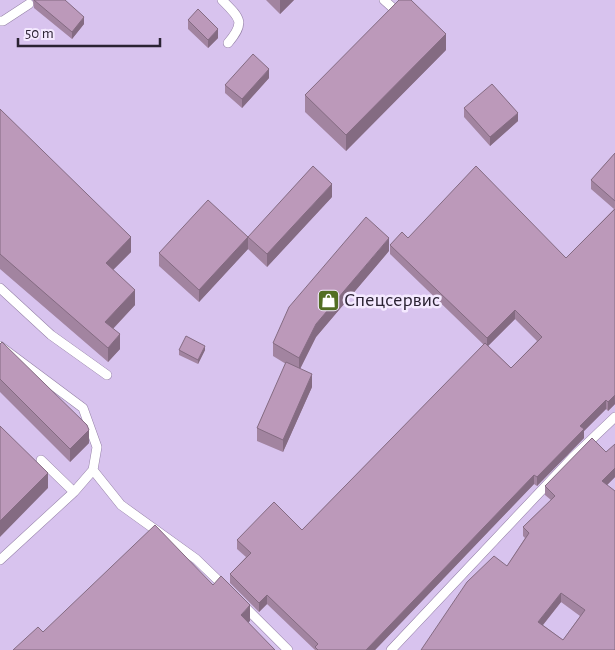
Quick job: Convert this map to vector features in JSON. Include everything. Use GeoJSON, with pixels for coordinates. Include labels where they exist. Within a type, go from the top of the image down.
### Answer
{"type":"FeatureCollection","features":[{"type":"Feature","properties":{"kind":"lane"},"geometry":{"type":"LineString","coordinates":[[222,0],[235,13],[240,24],[239,30],[228,43]]}},
{"type":"Feature","properties":{"kind":"lane"},"geometry":{"type":"LineString","coordinates":[[384,0],[394,9]]}},
{"type":"Feature","properties":{"kind":"lane"},"geometry":{"type":"LineString","coordinates":[[0,21],[3,21],[29,4]]}},
{"type":"Feature","properties":{"kind":"lane"},"geometry":{"type":"LineString","coordinates":[[0,288],[51,335],[106,374]]}},
{"type":"Feature","properties":{"kind":"lane"},"geometry":{"type":"LineString","coordinates":[[0,346],[83,408],[97,447],[93,470],[74,492],[0,560]]}},
{"type":"Feature","properties":{"kind":"lane"},"geometry":{"type":"LineString","coordinates":[[391,650],[572,458],[615,416]]}},
{"type":"Feature","properties":{"kind":"lane"},"geometry":{"type":"LineString","coordinates":[[41,460],[74,492]]}},
{"type":"Feature","properties":{"kind":"lane"},"geometry":{"type":"LineString","coordinates":[[93,470],[121,505],[196,559],[231,594]]}},
{"type":"Feature","properties":{"kind":"lane"},"geometry":{"type":"LineString","coordinates":[[238,601],[288,650]]}},
{"type":"Feature","properties":{"kind":"building"},"geometry":{"type":"Polygon","coordinates":[[[34,0],[65,0],[84,17],[72,32],[34,0]]]}},
{"type":"Feature","properties":{"kind":"building"},"geometry":{"type":"Polygon","coordinates":[[[399,0],[411,0],[446,34],[346,135],[305,95],[399,0]]]}},
{"type":"Feature","properties":{"kind":"building"},"geometry":{"type":"Polygon","coordinates":[[[198,9],[218,29],[208,40],[188,20],[198,9]]]}},
{"type":"Feature","properties":{"kind":"building"},"geometry":{"type":"Polygon","coordinates":[[[253,54],[269,69],[242,99],[225,85],[253,54]]]}},
{"type":"Feature","properties":{"kind":"building"},"geometry":{"type":"Polygon","coordinates":[[[492,84],[518,113],[490,137],[464,108],[492,84]]]}},
{"type":"Feature","properties":{"kind":"building"},"geometry":{"type":"Polygon","coordinates":[[[0,109],[131,237],[106,263],[135,290],[105,322],[120,334],[108,348],[0,254],[0,109]]]}},
{"type":"Feature","properties":{"kind":"building"},"geometry":{"type":"Polygon","coordinates":[[[615,153],[615,201],[591,180],[615,153]]]}},
{"type":"Feature","properties":{"kind":"building"},"geometry":{"type":"Polygon","coordinates":[[[313,166],[332,184],[267,254],[248,237],[313,166]]]}},
{"type":"Feature","properties":{"kind":"building"},"geometry":{"type":"Polygon","coordinates":[[[476,166],[566,258],[615,209],[615,395],[608,402],[606,400],[580,426],[584,429],[537,477],[534,475],[366,650],[318,650],[315,647],[318,644],[267,595],[259,603],[230,574],[251,553],[237,540],[274,502],[302,530],[485,343],[511,368],[542,337],[515,310],[487,338],[390,245],[402,232],[408,238],[476,166]]]}},
{"type":"Feature","properties":{"kind":"building"},"geometry":{"type":"Polygon","coordinates":[[[208,200],[248,237],[199,290],[159,253],[208,200]]]}},
{"type":"Feature","properties":{"kind":"building"},"geometry":{"type":"Polygon","coordinates":[[[366,217],[389,238],[316,324],[299,358],[273,343],[289,307],[366,217]]]}},
{"type":"Feature","properties":{"kind":"building"},"geometry":{"type":"Polygon","coordinates":[[[186,336],[205,346],[198,360],[179,350],[186,336]]]}},
{"type":"Feature","properties":{"kind":"building"},"geometry":{"type":"Polygon","coordinates":[[[2,342],[87,425],[89,430],[70,449],[0,379],[0,344],[2,342]]]}},
{"type":"Feature","properties":{"kind":"building"},"geometry":{"type":"Polygon","coordinates":[[[286,362],[312,374],[283,440],[257,428],[286,362]]]}},
{"type":"Feature","properties":{"kind":"building"},"geometry":{"type":"Polygon","coordinates":[[[0,426],[48,473],[0,521],[0,426]]]}},
{"type":"Feature","properties":{"kind":"building"},"geometry":{"type":"Polygon","coordinates":[[[592,438],[606,452],[615,444],[615,468],[602,481],[615,491],[615,650],[421,650],[467,582],[494,556],[507,566],[529,533],[523,527],[555,496],[545,486],[592,438]],[[561,593],[538,622],[563,640],[585,610],[561,593]]]}},
{"type":"Feature","properties":{"kind":"building"},"geometry":{"type":"Polygon","coordinates":[[[155,525],[213,585],[221,576],[250,605],[241,615],[275,650],[13,650],[38,627],[43,632],[155,525]]]}},
{"type":"Feature","properties":{"kind":"place","name":"Спецсервис"},"geometry":{"type":"Point","coordinates":[328,300]}}]}
